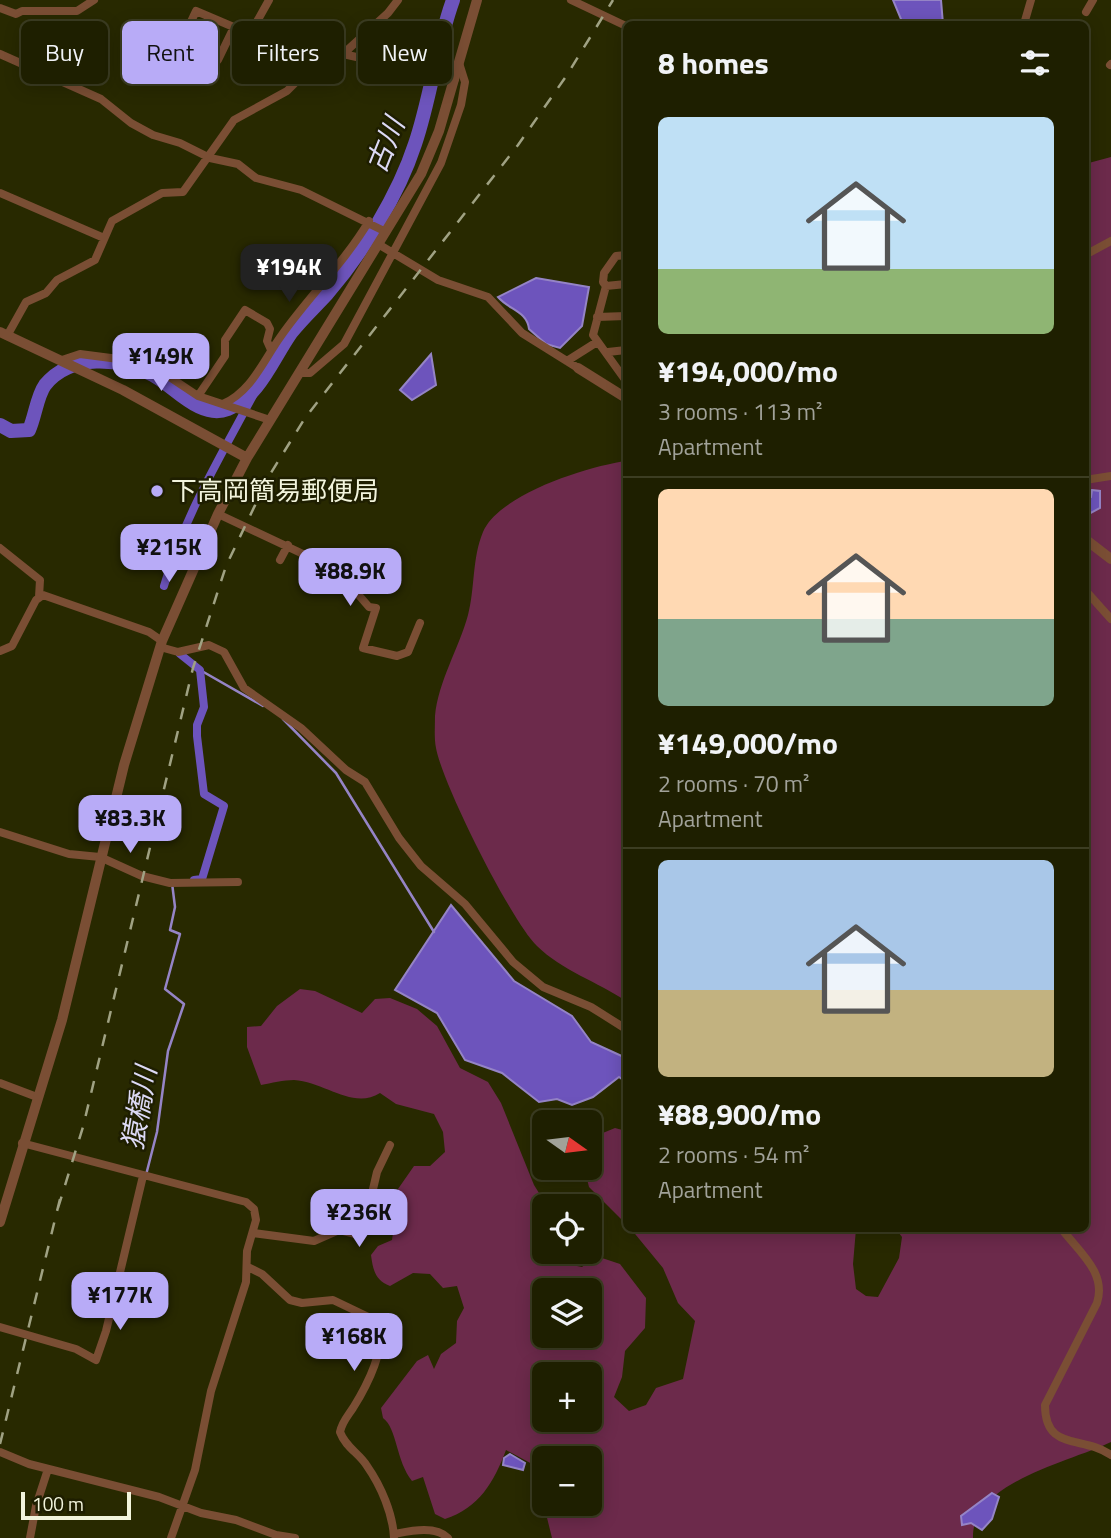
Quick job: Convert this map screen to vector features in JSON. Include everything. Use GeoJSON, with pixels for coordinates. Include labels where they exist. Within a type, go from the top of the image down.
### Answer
{"type":"FeatureCollection","features":[{"type":"Feature","properties":{"kind":"street"},"geometry":{"type":"LineString","coordinates":[[0,8],[16,14],[22,11],[77,11],[94,0]]}},
{"type":"Feature","properties":{"kind":"street"},"geometry":{"type":"LineString","coordinates":[[257,21],[269,0]]}},
{"type":"Feature","properties":{"kind":"street"},"geometry":{"type":"LineString","coordinates":[[344,53],[388,13],[398,0]]}},
{"type":"Feature","properties":{"kind":"street"},"geometry":{"type":"LineString","coordinates":[[0,1222],[75,969],[100,857],[161,644],[218,514],[247,458],[431,153],[477,0]]}},
{"type":"Feature","properties":{"kind":"street"},"geometry":{"type":"LineString","coordinates":[[571,0],[623,25]]}},
{"type":"Feature","properties":{"kind":"street"},"geometry":{"type":"LineString","coordinates":[[1025,21],[1031,0]]}},
{"type":"Feature","properties":{"kind":"street"},"geometry":{"type":"LineString","coordinates":[[1086,12],[1093,0]]}},
{"type":"Feature","properties":{"kind":"street"},"geometry":{"type":"LineString","coordinates":[[191,21],[196,10],[232,26]]}},
{"type":"Feature","properties":{"kind":"street"},"geometry":{"type":"LineString","coordinates":[[218,60],[232,31]]}},
{"type":"Feature","properties":{"kind":"street"},"geometry":{"type":"LineString","coordinates":[[0,54],[101,99],[131,123],[153,135],[180,143],[210,158],[238,164],[256,178],[301,190],[383,230]]}},
{"type":"Feature","properties":{"kind":"street"},"geometry":{"type":"LineString","coordinates":[[344,54],[454,79]]}},
{"type":"Feature","properties":{"kind":"street"},"geometry":{"type":"LineString","coordinates":[[299,373],[310,373],[344,344],[394,254],[450,143],[465,82],[459,63]]}},
{"type":"Feature","properties":{"kind":"street"},"geometry":{"type":"LineString","coordinates":[[247,458],[221,441],[64,361],[4,334],[26,302],[46,293],[57,280],[86,267],[94,260],[113,221],[162,193],[183,192],[210,158],[234,120],[287,91],[294,84]]}},
{"type":"Feature","properties":{"kind":"street"},"geometry":{"type":"LineString","coordinates":[[0,193],[104,238]]}},
{"type":"Feature","properties":{"kind":"street"},"geometry":{"type":"LineString","coordinates":[[224,404],[248,387],[271,350],[334,272],[370,222]]}},
{"type":"Feature","properties":{"kind":"street"},"geometry":{"type":"LineString","coordinates":[[1089,253],[1111,241]]}},
{"type":"Feature","properties":{"kind":"street"},"geometry":{"type":"LineString","coordinates":[[378,244],[444,283],[488,297],[522,333],[548,352],[623,396]]}},
{"type":"Feature","properties":{"kind":"street"},"geometry":{"type":"LineString","coordinates":[[623,255],[616,256],[604,273],[603,282],[606,286],[593,330],[597,342],[608,352],[623,376]]}},
{"type":"Feature","properties":{"kind":"street"},"geometry":{"type":"LineString","coordinates":[[606,286],[623,284]]}},
{"type":"Feature","properties":{"kind":"street"},"geometry":{"type":"LineString","coordinates":[[198,396],[225,356],[225,340],[244,310],[267,323],[270,328],[267,341],[271,350]]}},
{"type":"Feature","properties":{"kind":"street"},"geometry":{"type":"LineString","coordinates":[[597,317],[623,316]]}},
{"type":"Feature","properties":{"kind":"street"},"geometry":{"type":"LineString","coordinates":[[567,361],[597,342]]}},
{"type":"Feature","properties":{"kind":"street"},"geometry":{"type":"LineString","coordinates":[[608,352],[623,350]]}},
{"type":"Feature","properties":{"kind":"street"},"geometry":{"type":"LineString","coordinates":[[64,361],[80,354],[134,361],[159,370],[198,396],[270,420]]}},
{"type":"Feature","properties":{"kind":"street"},"geometry":{"type":"LineString","coordinates":[[1089,479],[1111,476]]}},
{"type":"Feature","properties":{"kind":"street"},"geometry":{"type":"LineString","coordinates":[[218,514],[337,570],[369,607],[376,608],[363,648],[397,656],[408,652],[420,624]]}},
{"type":"Feature","properties":{"kind":"street"},"geometry":{"type":"LineString","coordinates":[[1089,542],[1111,559]]}},
{"type":"Feature","properties":{"kind":"street"},"geometry":{"type":"LineString","coordinates":[[280,560],[288,545]]}},
{"type":"Feature","properties":{"kind":"street"},"geometry":{"type":"LineString","coordinates":[[0,548],[40,580],[39,597],[12,646],[0,651]]}},
{"type":"Feature","properties":{"kind":"street"},"geometry":{"type":"LineString","coordinates":[[1089,594],[1111,619]]}},
{"type":"Feature","properties":{"kind":"street"},"geometry":{"type":"LineString","coordinates":[[39,597],[53,597],[149,632],[161,644],[178,652],[209,645],[224,652],[244,688],[301,728],[346,770],[365,782],[399,838],[421,866],[465,904],[513,962],[543,987],[591,1007],[623,1027]]}},
{"type":"Feature","properties":{"kind":"street"},"geometry":{"type":"LineString","coordinates":[[0,832],[69,853],[100,857],[142,876],[172,883],[237,882]]}},
{"type":"Feature","properties":{"kind":"street"},"geometry":{"type":"LineString","coordinates":[[0,1083],[37,1097]]}},
{"type":"Feature","properties":{"kind":"street"},"geometry":{"type":"LineString","coordinates":[[22,1143],[246,1202],[254,1209],[253,1233],[247,1251],[248,1267],[211,1391],[195,1470],[171,1538]]}},
{"type":"Feature","properties":{"kind":"street"},"geometry":{"type":"LineString","coordinates":[[253,1233],[314,1241],[339,1230],[358,1235],[363,1232],[377,1172],[390,1145]]}},
{"type":"Feature","properties":{"kind":"street"},"geometry":{"type":"LineString","coordinates":[[0,1327],[76,1349],[96,1360],[106,1331],[145,1177]]}},
{"type":"Feature","properties":{"kind":"street"},"geometry":{"type":"LineString","coordinates":[[1064,1232],[1093,1268],[1101,1284],[1097,1303],[1045,1405],[1045,1418],[1048,1427],[1059,1437],[1102,1449],[1111,1455]]}},
{"type":"Feature","properties":{"kind":"street"},"geometry":{"type":"LineString","coordinates":[[248,1267],[262,1274],[290,1300],[302,1303],[333,1300],[381,1323],[379,1354],[342,1423],[340,1433],[352,1453],[368,1467],[384,1498],[394,1536],[411,1531],[437,1531],[448,1538]]}},
{"type":"Feature","properties":{"kind":"street"},"geometry":{"type":"LineString","coordinates":[[0,1452],[48,1469],[159,1497],[181,1506],[295,1538]]}},
{"type":"Feature","properties":{"kind":"street"},"geometry":{"type":"LineString","coordinates":[[30,1538],[36,1506],[48,1469]]}},
{"type":"Feature","properties":{"kind":"shaded area"},"geometry":{"type":"Polygon","coordinates":[[[893,0],[941,0],[943,21],[902,21],[893,0]]]}},
{"type":"Feature","properties":{"kind":"shaded area"},"geometry":{"type":"Polygon","coordinates":[[[1111,157],[1111,1442],[1049,1466],[1005,1488],[988,1502],[977,1519],[973,1538],[552,1538],[547,1516],[602,1516],[602,1446],[532,1446],[532,1464],[506,1450],[484,1492],[467,1508],[445,1519],[435,1514],[423,1477],[412,1481],[407,1473],[381,1408],[417,1361],[428,1355],[434,1369],[441,1354],[456,1343],[457,1321],[464,1308],[457,1286],[443,1288],[430,1274],[413,1273],[390,1286],[385,1284],[376,1274],[371,1255],[378,1246],[392,1240],[396,1211],[391,1199],[414,1166],[430,1166],[445,1152],[443,1132],[434,1114],[396,1104],[380,1093],[370,1097],[349,1097],[294,1080],[261,1085],[247,1047],[247,1027],[261,1026],[277,1006],[300,989],[315,991],[362,1013],[375,999],[390,998],[417,1009],[437,1026],[460,1068],[488,1082],[501,1103],[540,1194],[532,1194],[532,1264],[582,1267],[586,1264],[602,1264],[602,1258],[620,1264],[646,1298],[645,1328],[625,1351],[622,1377],[614,1397],[629,1411],[646,1405],[656,1388],[683,1379],[695,1321],[678,1303],[663,1268],[633,1232],[856,1232],[853,1264],[856,1289],[866,1296],[878,1297],[899,1258],[902,1237],[898,1232],[1089,1232],[1089,163],[1111,157]]]}},
{"type":"Feature","properties":{"kind":"shaded area"},"geometry":{"type":"Polygon","coordinates":[[[536,278],[589,287],[582,326],[560,348],[546,344],[529,329],[521,314],[498,297],[536,278]]]}},
{"type":"Feature","properties":{"kind":"shaded area"},"geometry":{"type":"Polygon","coordinates":[[[431,354],[436,385],[412,400],[400,390],[431,354]]]}},
{"type":"Feature","properties":{"kind":"shaded area"},"geometry":{"type":"Polygon","coordinates":[[[623,462],[623,999],[557,962],[525,932],[495,882],[464,819],[441,766],[435,732],[440,691],[468,615],[479,542],[492,518],[526,494],[547,484],[623,462]]]}},
{"type":"Feature","properties":{"kind":"shaded area"},"geometry":{"type":"Polygon","coordinates":[[[1092,490],[1100,491],[1100,508],[1089,514],[1089,498],[1092,490]]]}},
{"type":"Feature","properties":{"kind":"shaded area"},"geometry":{"type":"Polygon","coordinates":[[[451,905],[514,981],[572,1016],[591,1042],[623,1057],[623,1080],[619,1077],[593,1097],[572,1105],[557,1099],[539,1102],[502,1073],[465,1060],[437,1013],[395,990],[451,905]]]}},
{"type":"Feature","properties":{"kind":"shaded area"},"geometry":{"type":"Polygon","coordinates":[[[615,1128],[623,1130],[623,1221],[602,1200],[602,1194],[596,1194],[589,1187],[587,1180],[602,1180],[602,1133],[615,1128]]]}},
{"type":"Feature","properties":{"kind":"shaded area"},"geometry":{"type":"Polygon","coordinates":[[[510,1454],[525,1463],[523,1470],[503,1465],[504,1458],[510,1454]]]}},
{"type":"Feature","properties":{"kind":"shaded area"},"geometry":{"type":"Polygon","coordinates":[[[992,1493],[999,1497],[992,1519],[982,1530],[971,1523],[962,1525],[961,1516],[992,1493]]]}},
{"type":"Feature","properties":{"kind":"waterway","name":"古川"},"geometry":{"type":"LineString","coordinates":[[0,425],[11,431],[29,430],[45,385],[56,375],[82,363],[111,362],[140,369],[207,410],[228,409],[249,395],[291,333],[354,260],[389,203],[415,144],[453,0]]}},
{"type":"Feature","properties":{"kind":"waterway"},"geometry":{"type":"LineString","coordinates":[[164,586],[193,510],[256,390]]}},
{"type":"Feature","properties":{"kind":"waterway"},"geometry":{"type":"LineString","coordinates":[[180,654],[200,670],[204,707],[197,725],[197,736],[204,794],[224,806],[202,879],[194,880]]}},
{"type":"Feature","properties":{"kind":"waterway"},"geometry":{"type":"LineString","coordinates":[[200,670],[263,706]]}},
{"type":"Feature","properties":{"kind":"waterway"},"geometry":{"type":"LineString","coordinates":[[283,719],[336,773],[434,932]]}},
{"type":"Feature","properties":{"kind":"waterway","name":"猿橋川"},"geometry":{"type":"LineString","coordinates":[[146,1175],[157,1132],[168,1051],[184,1004],[165,989],[180,934],[170,930],[175,907],[172,883]]}},
{"type":"Feature","properties":{"kind":"railway"},"geometry":{"type":"LineString","coordinates":[[58,1208],[83,1127],[193,668],[226,566],[269,476],[305,418],[518,145],[567,75],[613,0]]}},
{"type":"Feature","properties":{"kind":"railway"},"geometry":{"type":"LineString","coordinates":[[0,1444],[60,1199]]}},
{"type":"Feature","properties":{"kind":"place","name":"下高岡簡易郵便局"},"geometry":{"type":"Point","coordinates":[157,491]}}]}
